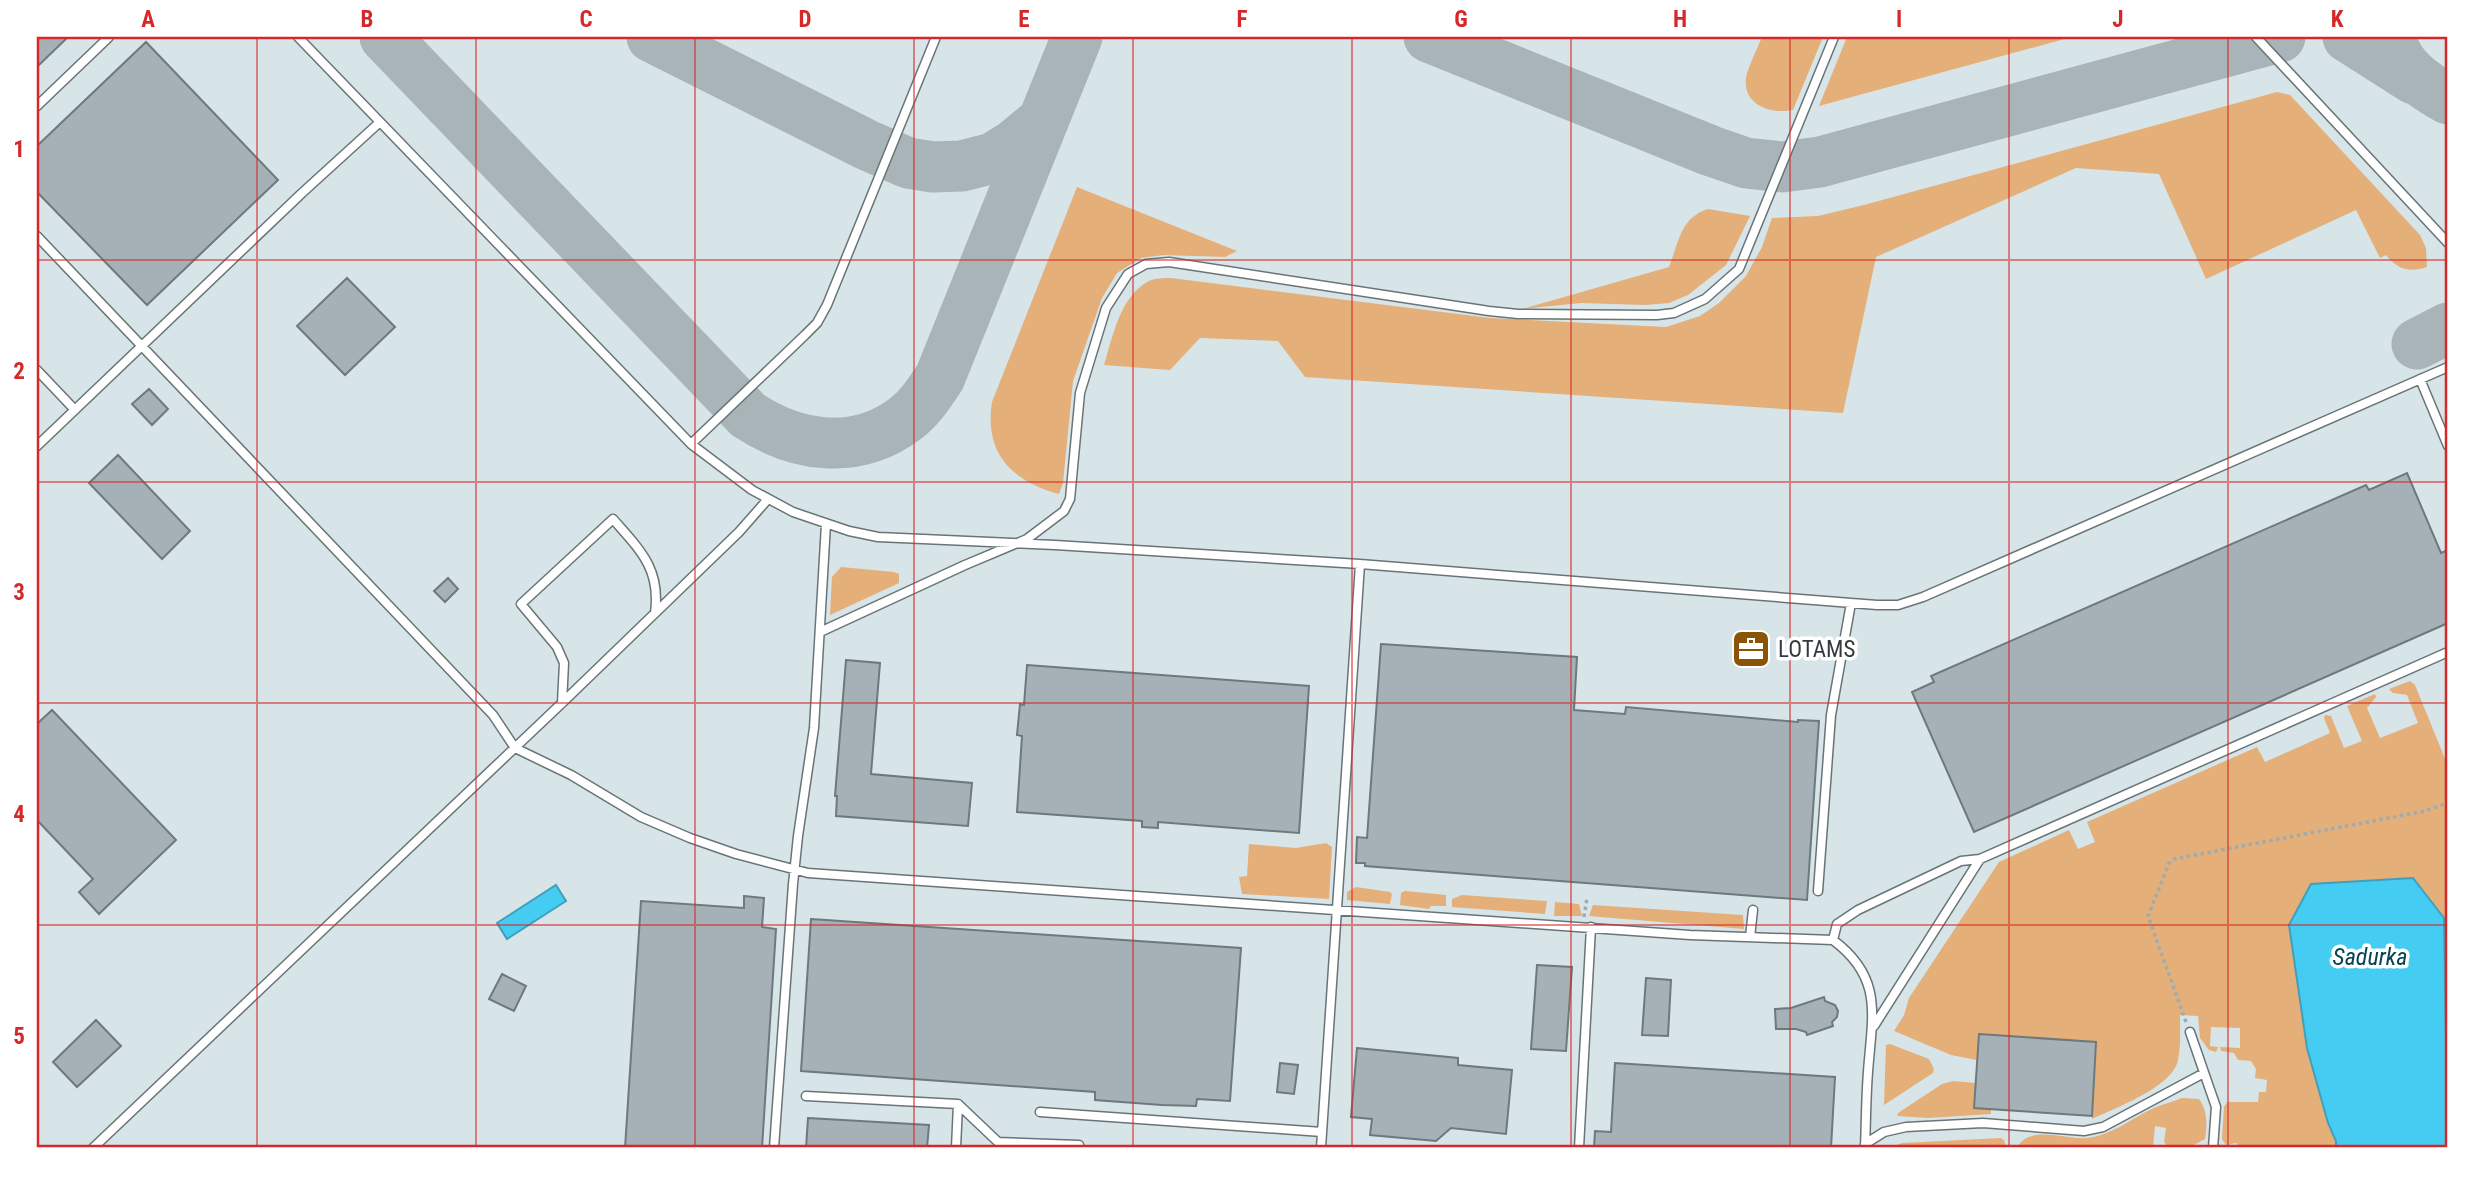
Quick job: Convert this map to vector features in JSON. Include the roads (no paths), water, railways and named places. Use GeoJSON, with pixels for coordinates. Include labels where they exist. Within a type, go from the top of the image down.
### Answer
{"type":"FeatureCollection","features":[{"type":"Feature","properties":{"kind":"lane"},"geometry":{"type":"LineString","coordinates":[[37,106],[110,37]]}},
{"type":"Feature","properties":{"kind":"lane"},"geometry":{"type":"LineString","coordinates":[[298,37],[691,444],[752,491],[793,512],[849,531],[878,537],[1360,564],[1898,605],[1923,597],[2448,367]]}},
{"type":"Feature","properties":{"kind":"lane"},"geometry":{"type":"LineString","coordinates":[[691,444],[805,335],[822,314],[936,37]]}},
{"type":"Feature","properties":{"kind":"lane"},"geometry":{"type":"LineString","coordinates":[[820,632],[1027,540],[1064,511],[1070,499],[1080,393],[1106,308],[1128,274],[1146,264],[1169,262],[1499,312],[1606,315],[1674,313],[1705,299],[1739,269],[1834,37]]}},
{"type":"Feature","properties":{"kind":"lane"},"geometry":{"type":"LineString","coordinates":[[2256,37],[2448,243]]}},
{"type":"Feature","properties":{"kind":"lane"},"geometry":{"type":"LineString","coordinates":[[37,446],[380,122]]}},
{"type":"Feature","properties":{"kind":"lane"},"geometry":{"type":"LineString","coordinates":[[37,236],[494,715],[515,747],[571,775],[641,817],[736,855],[795,870],[849,876],[1337,911],[1833,940],[1851,953],[1862,969],[1873,1008],[1865,1146]]}},
{"type":"Feature","properties":{"kind":"lane"},"geometry":{"type":"LineString","coordinates":[[37,370],[75,410]]}},
{"type":"Feature","properties":{"kind":"lane"},"geometry":{"type":"LineString","coordinates":[[2420,379],[2448,446]]}},
{"type":"Feature","properties":{"kind":"lane"},"geometry":{"type":"LineString","coordinates":[[93,1148],[562,704],[738,532],[768,499]]}},
{"type":"Feature","properties":{"kind":"lane"},"geometry":{"type":"LineString","coordinates":[[562,704],[564,663],[557,647],[521,604],[613,519],[647,560],[652,570],[658,594],[655,613]]}},
{"type":"Feature","properties":{"kind":"lane"},"geometry":{"type":"LineString","coordinates":[[774,1148],[795,870],[814,728],[826,524]]}},
{"type":"Feature","properties":{"kind":"lane"},"geometry":{"type":"LineString","coordinates":[[1321,1148],[1360,564]]}},
{"type":"Feature","properties":{"kind":"lane"},"geometry":{"type":"LineString","coordinates":[[1818,891],[1831,715],[1851,603]]}},
{"type":"Feature","properties":{"kind":"lane"},"geometry":{"type":"LineString","coordinates":[[1833,940],[1837,924],[1858,909],[1961,861],[1980,859],[2448,652]]}},
{"type":"Feature","properties":{"kind":"lane"},"geometry":{"type":"LineString","coordinates":[[1872,1029],[1980,859]]}},
{"type":"Feature","properties":{"kind":"lane"},"geometry":{"type":"LineString","coordinates":[[1749,937],[1753,910]]}},
{"type":"Feature","properties":{"kind":"lane"},"geometry":{"type":"LineString","coordinates":[[1579,1148],[1591,927]]}},
{"type":"Feature","properties":{"kind":"lane"},"geometry":{"type":"LineString","coordinates":[[2190,1032],[2216,1107],[2213,1148]]}},
{"type":"Feature","properties":{"kind":"lane"},"geometry":{"type":"LineString","coordinates":[[1865,1146],[1884,1132],[1906,1126],[1983,1123],[2084,1131],[2104,1127],[2204,1073]]}},
{"type":"Feature","properties":{"kind":"lane"},"geometry":{"type":"LineString","coordinates":[[806,1096],[958,1104],[998,1142],[1079,1145]]}},
{"type":"Feature","properties":{"kind":"lane"},"geometry":{"type":"LineString","coordinates":[[956,1148],[958,1104]]}},
{"type":"Feature","properties":{"kind":"lane"},"geometry":{"type":"LineString","coordinates":[[1040,1112],[1322,1132]]}},
{"type":"Feature","properties":{"kind":"water","name":"Sadurka"},"geometry":{"type":"Polygon","coordinates":[[[2413,878],[2444,918],[2448,1148],[2336,1148],[2307,1048],[2289,925],[2311,884],[2413,878]]]}},
{"type":"Feature","properties":{"kind":"water"},"geometry":{"type":"Polygon","coordinates":[[[556,885],[566,901],[507,939],[497,923],[556,885]]]}},
{"type":"Feature","properties":{"kind":"place","name":"LOTAMS"},"geometry":{"type":"Point","coordinates":[1751,649]}}]}
